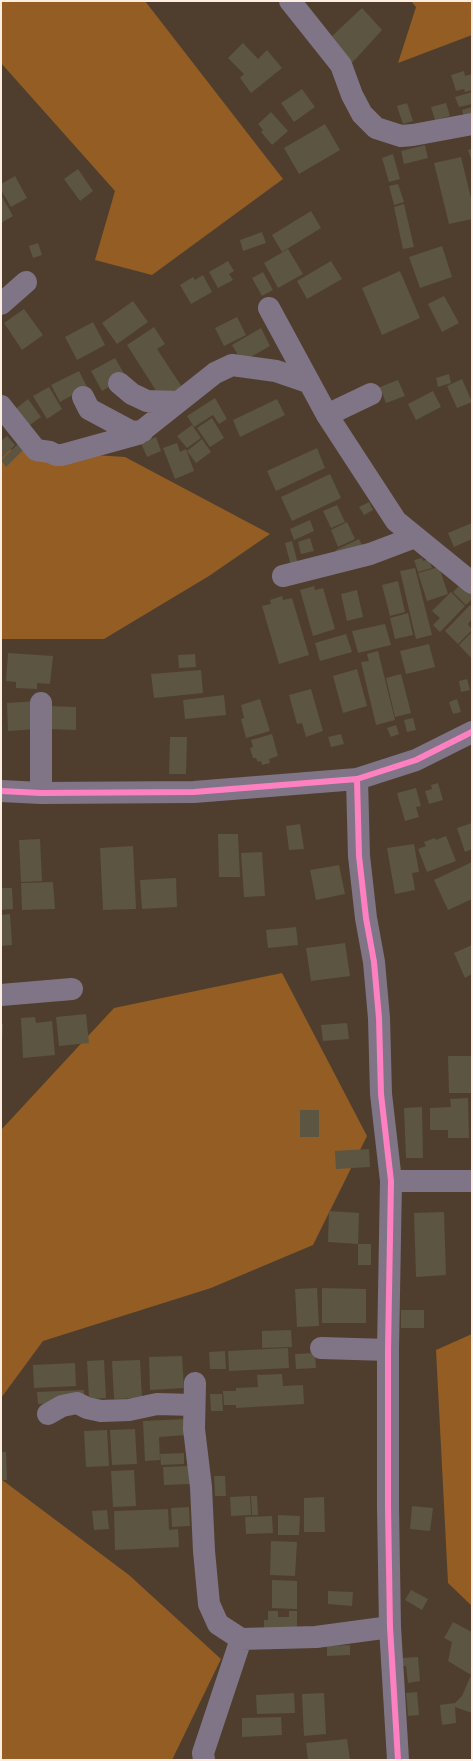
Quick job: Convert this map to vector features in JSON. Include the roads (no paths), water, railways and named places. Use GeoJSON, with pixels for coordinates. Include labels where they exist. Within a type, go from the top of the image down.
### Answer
{"type":"FeatureCollection","features":[{"type":"Feature","properties":{"kind":"street"},"geometry":{"type":"LineString","coordinates":[[290,1],[341,65],[352,95],[362,114],[376,128],[401,136],[472,124]]}},
{"type":"Feature","properties":{"kind":"street"},"geometry":{"type":"LineString","coordinates":[[1,304],[26,282]]}},
{"type":"Feature","properties":{"kind":"street"},"geometry":{"type":"LineString","coordinates":[[269,308],[327,415],[396,520],[472,583]]}},
{"type":"Feature","properties":{"kind":"street"},"geometry":{"type":"LineString","coordinates":[[1,406],[36,450],[50,452],[56,455],[129,438],[143,431],[215,373],[232,364],[276,371],[308,382]]}},
{"type":"Feature","properties":{"kind":"street"},"geometry":{"type":"LineString","coordinates":[[119,383],[132,394],[147,401],[178,402]]}},
{"type":"Feature","properties":{"kind":"street"},"geometry":{"type":"LineString","coordinates":[[327,415],[371,394]]}},
{"type":"Feature","properties":{"kind":"street"},"geometry":{"type":"LineString","coordinates":[[83,397],[89,410],[132,432],[143,431]]}},
{"type":"Feature","properties":{"kind":"street"},"geometry":{"type":"LineString","coordinates":[[283,576],[370,554],[415,537]]}},
{"type":"Feature","properties":{"kind":"street"},"geometry":{"type":"LineString","coordinates":[[41,703],[41,793]]}},
{"type":"Feature","properties":{"kind":"street"},"geometry":{"type":"LineString","coordinates":[[1,791],[41,793],[194,792],[357,779],[416,760],[472,732]]}},
{"type":"Feature","properties":{"kind":"street"},"geometry":{"type":"LineString","coordinates":[[357,779],[359,856],[366,918],[374,962],[379,1018],[381,1094],[391,1181],[388,1350],[388,1507],[390,1626],[398,1760]]}},
{"type":"Feature","properties":{"kind":"street"},"geometry":{"type":"LineString","coordinates":[[1,995],[72,989]]}},
{"type":"Feature","properties":{"kind":"street"},"geometry":{"type":"LineString","coordinates":[[391,1181],[472,1181]]}},
{"type":"Feature","properties":{"kind":"street"},"geometry":{"type":"LineString","coordinates":[[321,1348],[388,1350]]}},
{"type":"Feature","properties":{"kind":"street"},"geometry":{"type":"LineString","coordinates":[[195,1382],[194,1429],[201,1488],[204,1551],[209,1604],[218,1624],[241,1639],[316,1637],[390,1626]]}},
{"type":"Feature","properties":{"kind":"street"},"geometry":{"type":"LineString","coordinates":[[48,1414],[62,1406],[77,1403],[87,1408],[102,1411],[129,1410],[156,1404],[194,1405]]}},
{"type":"Feature","properties":{"kind":"street"},"geometry":{"type":"LineString","coordinates":[[204,1760],[203,1753],[241,1639]]}}]}
